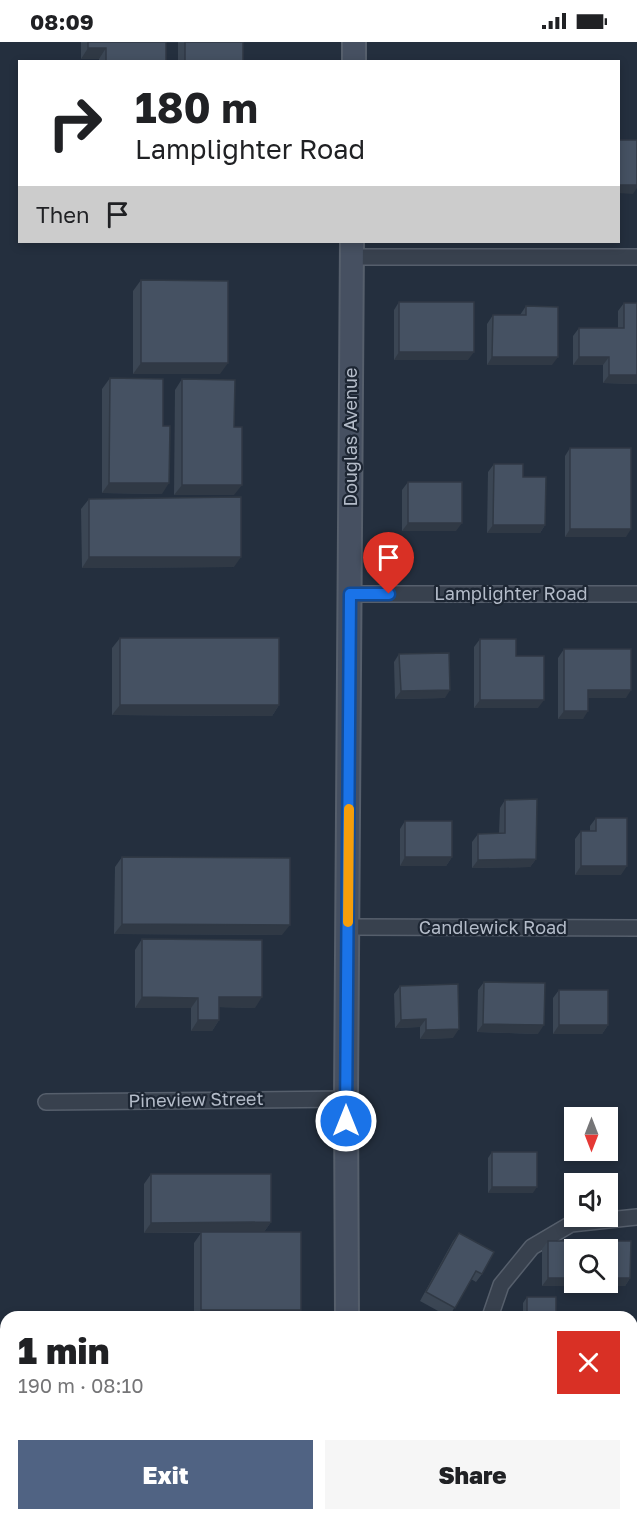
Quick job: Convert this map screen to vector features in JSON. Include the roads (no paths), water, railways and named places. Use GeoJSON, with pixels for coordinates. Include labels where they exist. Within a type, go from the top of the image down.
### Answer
{"type":"FeatureCollection","features":[{"type":"Feature","properties":{"kind":"main road"},"geometry":{"type":"LineString","coordinates":[[354,42],[354,60]]}},
{"type":"Feature","properties":{"kind":"main road","name":"Douglas Avenue"},"geometry":{"type":"LineString","coordinates":[[347,1311],[346,1099],[352,249]]}},
{"type":"Feature","properties":{"kind":"street"},"geometry":{"type":"LineString","coordinates":[[352,249],[637,257]]}},
{"type":"Feature","properties":{"kind":"street","name":"Lamplighter Road"},"geometry":{"type":"LineString","coordinates":[[350,594],[637,594]]}},
{"type":"Feature","properties":{"kind":"street","name":"Candlewick Road"},"geometry":{"type":"LineString","coordinates":[[348,927],[637,928]]}},
{"type":"Feature","properties":{"kind":"street","name":"Pineview Street"},"geometry":{"type":"LineString","coordinates":[[46,1102],[346,1099]]}},
{"type":"Feature","properties":{"kind":"street"},"geometry":{"type":"LineString","coordinates":[[492,1311],[501,1285],[532,1247],[570,1224],[637,1217]]}}]}
